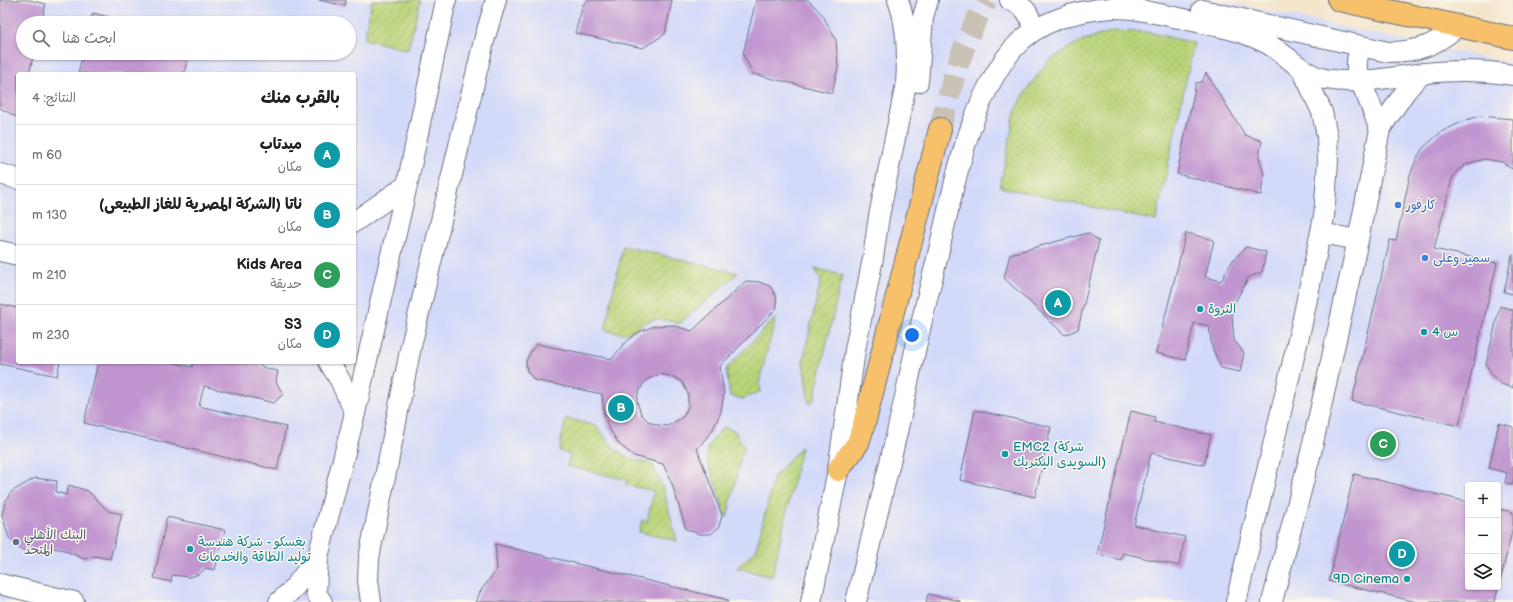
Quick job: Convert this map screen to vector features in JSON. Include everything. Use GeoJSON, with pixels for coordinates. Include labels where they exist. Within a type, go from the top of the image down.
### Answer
{"type":"FeatureCollection","features":[{"type":"Feature","properties":{"kind":"highway"},"geometry":{"type":"LineString","coordinates":[[1339,0],[1457,27],[1513,38]]}},
{"type":"Feature","properties":{"kind":"highway"},"geometry":{"type":"LineString","coordinates":[[838,470],[848,459],[858,443],[864,424],[940,129]]}},
{"type":"Feature","properties":{"kind":"street"},"geometry":{"type":"LineString","coordinates":[[322,602],[316,593],[318,557],[355,413],[407,185],[446,0]]}},
{"type":"Feature","properties":{"kind":"street"},"geometry":{"type":"LineString","coordinates":[[372,602],[368,580],[369,558],[412,340],[485,37],[496,0]]}},
{"type":"Feature","properties":{"kind":"street"},"geometry":{"type":"LineString","coordinates":[[811,602],[838,470],[855,350],[873,258],[879,216],[906,84],[906,39],[902,11],[898,0]]}},
{"type":"Feature","properties":{"kind":"street"},"geometry":{"type":"LineString","coordinates":[[873,258],[881,242],[889,219],[912,119],[920,72],[923,17],[925,5],[928,0]]}},
{"type":"Feature","properties":{"kind":"street"},"geometry":{"type":"LineString","coordinates":[[1010,0],[1021,6],[1029,14],[1034,30]]}},
{"type":"Feature","properties":{"kind":"street"},"geometry":{"type":"LineString","coordinates":[[1157,0],[1261,40],[1273,46],[1302,69],[1314,76],[1326,79],[1376,81],[1424,74],[1473,70],[1513,75]]}},
{"type":"Feature","properties":{"kind":"street"},"geometry":{"type":"LineString","coordinates":[[856,602],[890,462],[922,319],[968,138],[981,102],[996,74],[1014,48],[1034,30],[1073,14],[1095,9],[1138,9],[1203,17],[1388,52],[1407,52],[1431,45],[1443,39],[1457,27]]}},
{"type":"Feature","properties":{"kind":"street"},"geometry":{"type":"LineString","coordinates":[[1362,46],[1356,58],[1359,81],[1366,93],[1380,130]]}},
{"type":"Feature","properties":{"kind":"street"},"geometry":{"type":"LineString","coordinates":[[1236,602],[1302,323],[1321,233],[1328,161],[1327,136],[1322,112],[1302,69]]}},
{"type":"Feature","properties":{"kind":"street"},"geometry":{"type":"LineString","coordinates":[[1272,602],[1311,452],[1358,240],[1380,130],[1405,92],[1415,80],[1424,74]]}},
{"type":"Feature","properties":{"kind":"street"},"geometry":{"type":"LineString","coordinates":[[0,174],[16,178]]}},
{"type":"Feature","properties":{"kind":"street"},"geometry":{"type":"LineString","coordinates":[[356,221],[407,185]]}},
{"type":"Feature","properties":{"kind":"street"},"geometry":{"type":"LineString","coordinates":[[1321,233],[1358,240]]}},
{"type":"Feature","properties":{"kind":"street"},"geometry":{"type":"LineString","coordinates":[[0,251],[16,255]]}},
{"type":"Feature","properties":{"kind":"street"},"geometry":{"type":"LineString","coordinates":[[330,364],[340,380],[355,413]]}},
{"type":"Feature","properties":{"kind":"street"},"geometry":{"type":"LineString","coordinates":[[279,602],[292,589],[318,557]]}},
{"type":"Feature","properties":{"kind":"street"},"geometry":{"type":"LineString","coordinates":[[356,602],[368,580]]}},
{"type":"Feature","properties":{"kind":"street"},"geometry":{"type":"LineString","coordinates":[[0,584],[74,602]]}},
{"type":"Feature","properties":{"kind":"shaded area"},"geometry":{"type":"Polygon","coordinates":[[[0,0],[1217,0],[1513,64],[1513,602],[0,602],[0,0]]]}},
{"type":"Feature","properties":{"kind":"green space"},"geometry":{"type":"Polygon","coordinates":[[[372,0],[420,0],[408,50],[364,39],[372,0]]]}},
{"type":"Feature","properties":{"kind":"green space"},"geometry":{"type":"Polygon","coordinates":[[[1114,31],[1147,32],[1194,43],[1156,221],[1000,187],[1015,112],[1026,91],[1048,61],[1080,41],[1114,31]]]}},
{"type":"Feature","properties":{"kind":"green space"},"geometry":{"type":"Polygon","coordinates":[[[623,246],[738,273],[679,324],[667,320],[650,320],[627,333],[611,332],[605,330],[623,246]]]}},
{"type":"Feature","properties":{"kind":"green space"},"geometry":{"type":"Polygon","coordinates":[[[814,268],[842,275],[814,400],[809,404],[803,361],[821,279],[814,268]]]}},
{"type":"Feature","properties":{"kind":"green space"},"geometry":{"type":"Polygon","coordinates":[[[776,317],[759,383],[761,391],[743,399],[730,396],[726,369],[776,317]]]}},
{"type":"Feature","properties":{"kind":"green space"},"geometry":{"type":"Polygon","coordinates":[[[566,418],[596,426],[614,448],[628,458],[652,464],[663,488],[677,541],[639,532],[642,520],[647,522],[654,491],[626,485],[627,480],[567,466],[570,454],[559,451],[566,418]]]}},
{"type":"Feature","properties":{"kind":"green space"},"geometry":{"type":"Polygon","coordinates":[[[723,427],[734,430],[745,449],[741,457],[727,518],[707,461],[708,447],[723,427]]]}},
{"type":"Feature","properties":{"kind":"green space"},"geometry":{"type":"Polygon","coordinates":[[[801,447],[772,577],[737,568],[756,550],[774,477],[801,447]]]}},
{"type":"Feature","properties":{"kind":"building"},"geometry":{"type":"Polygon","coordinates":[[[0,0],[29,0],[46,4],[43,16],[16,16],[16,60],[32,60],[29,72],[16,72],[16,117],[0,108],[0,0]]]}},
{"type":"Feature","properties":{"kind":"building"},"geometry":{"type":"Polygon","coordinates":[[[319,0],[346,0],[345,6],[319,0]]]}},
{"type":"Feature","properties":{"kind":"building"},"geometry":{"type":"Polygon","coordinates":[[[587,0],[672,0],[665,34],[643,48],[575,33],[583,5],[587,0]]]}},
{"type":"Feature","properties":{"kind":"building"},"geometry":{"type":"Polygon","coordinates":[[[756,0],[808,0],[822,14],[836,40],[838,67],[832,93],[753,74],[743,54],[756,0]]]}},
{"type":"Feature","properties":{"kind":"building"},"geometry":{"type":"Polygon","coordinates":[[[93,13],[105,16],[92,16],[93,13]]]}},
{"type":"Feature","properties":{"kind":"building"},"geometry":{"type":"Polygon","coordinates":[[[81,60],[187,60],[184,72],[78,72],[81,60]]]}},
{"type":"Feature","properties":{"kind":"building"},"geometry":{"type":"Polygon","coordinates":[[[1206,73],[1245,135],[1262,141],[1259,157],[1264,174],[1261,195],[1177,174],[1196,83],[1202,82],[1206,73]]]}},
{"type":"Feature","properties":{"kind":"building","name":"س 4"},"geometry":{"type":"Polygon","coordinates":[[[1480,116],[1513,119],[1513,168],[1512,169],[1502,162],[1485,159],[1467,164],[1457,171],[1452,179],[1434,249],[1497,263],[1459,426],[1352,401],[1390,240],[1396,241],[1410,175],[1416,160],[1423,148],[1441,132],[1466,120],[1480,116]]]}},
{"type":"Feature","properties":{"kind":"building"},"geometry":{"type":"Polygon","coordinates":[[[1088,233],[1099,241],[1078,329],[1065,335],[1004,278],[1010,254],[1088,233]]]}},
{"type":"Feature","properties":{"kind":"building","name":"الثروة"},"geometry":{"type":"Polygon","coordinates":[[[1186,233],[1214,240],[1205,277],[1221,281],[1233,260],[1246,247],[1266,252],[1262,272],[1249,277],[1235,302],[1232,316],[1234,340],[1244,353],[1240,372],[1221,368],[1212,347],[1209,326],[1194,323],[1185,360],[1156,353],[1186,233]]]}},
{"type":"Feature","properties":{"kind":"building"},"geometry":{"type":"Polygon","coordinates":[[[1513,255],[1513,294],[1504,292],[1513,255]]]}},
{"type":"Feature","properties":{"kind":"building"},"geometry":{"type":"Polygon","coordinates":[[[746,281],[759,282],[770,286],[776,296],[777,308],[720,366],[724,393],[721,412],[712,431],[697,449],[722,515],[719,527],[711,534],[699,534],[686,529],[672,484],[663,464],[634,456],[619,444],[608,427],[604,413],[602,394],[534,380],[527,371],[526,361],[531,351],[537,344],[612,359],[623,345],[637,333],[654,326],[672,325],[692,331],[746,281]],[[660,374],[646,380],[638,393],[637,401],[641,414],[649,422],[657,425],[668,426],[683,417],[688,407],[688,394],[682,382],[674,377],[660,374]]]}},
{"type":"Feature","properties":{"kind":"building"},"geometry":{"type":"Polygon","coordinates":[[[0,304],[16,308],[16,364],[60,364],[57,376],[0,364],[0,304]]]}},
{"type":"Feature","properties":{"kind":"building"},"geometry":{"type":"Polygon","coordinates":[[[1500,306],[1513,310],[1513,388],[1501,384],[1492,375],[1486,364],[1500,306]]]}},
{"type":"Feature","properties":{"kind":"building"},"geometry":{"type":"Polygon","coordinates":[[[98,364],[179,364],[192,367],[193,364],[258,364],[267,369],[278,371],[276,382],[283,394],[274,403],[204,386],[199,406],[286,427],[277,470],[84,423],[98,364]]]}},
{"type":"Feature","properties":{"kind":"building","name":"EMC2 (شركة السويدى اليكتريك)"},"geometry":{"type":"Polygon","coordinates":[[[975,410],[1051,427],[1035,497],[960,480],[975,410]]]}},
{"type":"Feature","properties":{"kind":"building"},"geometry":{"type":"Polygon","coordinates":[[[1131,411],[1155,417],[1154,422],[1211,435],[1204,465],[1151,453],[1134,525],[1185,537],[1179,566],[1123,553],[1121,560],[1097,554],[1131,411]]]}},
{"type":"Feature","properties":{"kind":"building"},"geometry":{"type":"Polygon","coordinates":[[[1499,423],[1513,427],[1513,485],[1505,483],[1507,473],[1489,468],[1499,423]]]}},
{"type":"Feature","properties":{"kind":"building"},"geometry":{"type":"Polygon","coordinates":[[[1354,474],[1465,501],[1465,590],[1497,590],[1495,602],[1417,602],[1329,581],[1354,474]]]}},
{"type":"Feature","properties":{"kind":"building"},"geometry":{"type":"Polygon","coordinates":[[[35,478],[57,481],[56,492],[66,495],[69,485],[88,491],[108,511],[122,514],[110,559],[95,556],[84,559],[64,550],[54,548],[42,554],[20,549],[9,538],[2,515],[5,502],[11,492],[35,478]]]}},
{"type":"Feature","properties":{"kind":"building"},"geometry":{"type":"Polygon","coordinates":[[[1501,510],[1513,512],[1513,527],[1501,578],[1501,510]]]}},
{"type":"Feature","properties":{"kind":"building","name":"بغسكو - شركة هندسة توليد الطاقة والخدمات"},"geometry":{"type":"Polygon","coordinates":[[[167,517],[225,530],[215,570],[206,568],[199,574],[190,577],[172,575],[171,582],[154,578],[167,517]]]}},
{"type":"Feature","properties":{"kind":"building"},"geometry":{"type":"Polygon","coordinates":[[[495,544],[728,600],[728,602],[476,602],[480,592],[497,569],[495,544]]]}},
{"type":"Feature","properties":{"kind":"building"},"geometry":{"type":"Polygon","coordinates":[[[928,594],[960,601],[960,602],[926,602],[928,594]]]}},
{"type":"Feature","properties":{"kind":"tunnel"},"geometry":{"type":"LineString","coordinates":[[940,129],[964,47],[987,0]]}},
{"type":"Feature","properties":{"kind":"place","name":"كارفور"},"geometry":{"type":"Point","coordinates":[1398,205]}},
{"type":"Feature","properties":{"kind":"place","name":"سمير وعلى"},"geometry":{"type":"Point","coordinates":[1425,258]}},
{"type":"Feature","properties":{"kind":"place","name":"ميدتاب"},"geometry":{"type":"Point","coordinates":[1058,303]}},
{"type":"Feature","properties":{"kind":"place","name":"الثروة"},"geometry":{"type":"Point","coordinates":[1200,309]}},
{"type":"Feature","properties":{"kind":"place","name":"س 4"},"geometry":{"type":"Point","coordinates":[1424,332]}},
{"type":"Feature","properties":{"kind":"place","name":"ناتا (الشركة المصرية للغاز الطبيعى)"},"geometry":{"type":"Point","coordinates":[621,408]}},
{"type":"Feature","properties":{"kind":"place","name":"Kids Area"},"geometry":{"type":"Point","coordinates":[1383,444]}},
{"type":"Feature","properties":{"kind":"place","name":"EMC2 (شركة السويدى اليكتريك)"},"geometry":{"type":"Point","coordinates":[1005,454]}},
{"type":"Feature","properties":{"kind":"place","name":"البنك الأهلي المتحد"},"geometry":{"type":"Point","coordinates":[16,542]}},
{"type":"Feature","properties":{"kind":"place","name":"بغسكو - شركة هندسة توليد الطاقة والخدمات"},"geometry":{"type":"Point","coordinates":[190,549]}},
{"type":"Feature","properties":{"kind":"place","name":"S3"},"geometry":{"type":"Point","coordinates":[1402,554]}},
{"type":"Feature","properties":{"kind":"place","name":"9D Cinema"},"geometry":{"type":"Point","coordinates":[1407,579]}}]}
